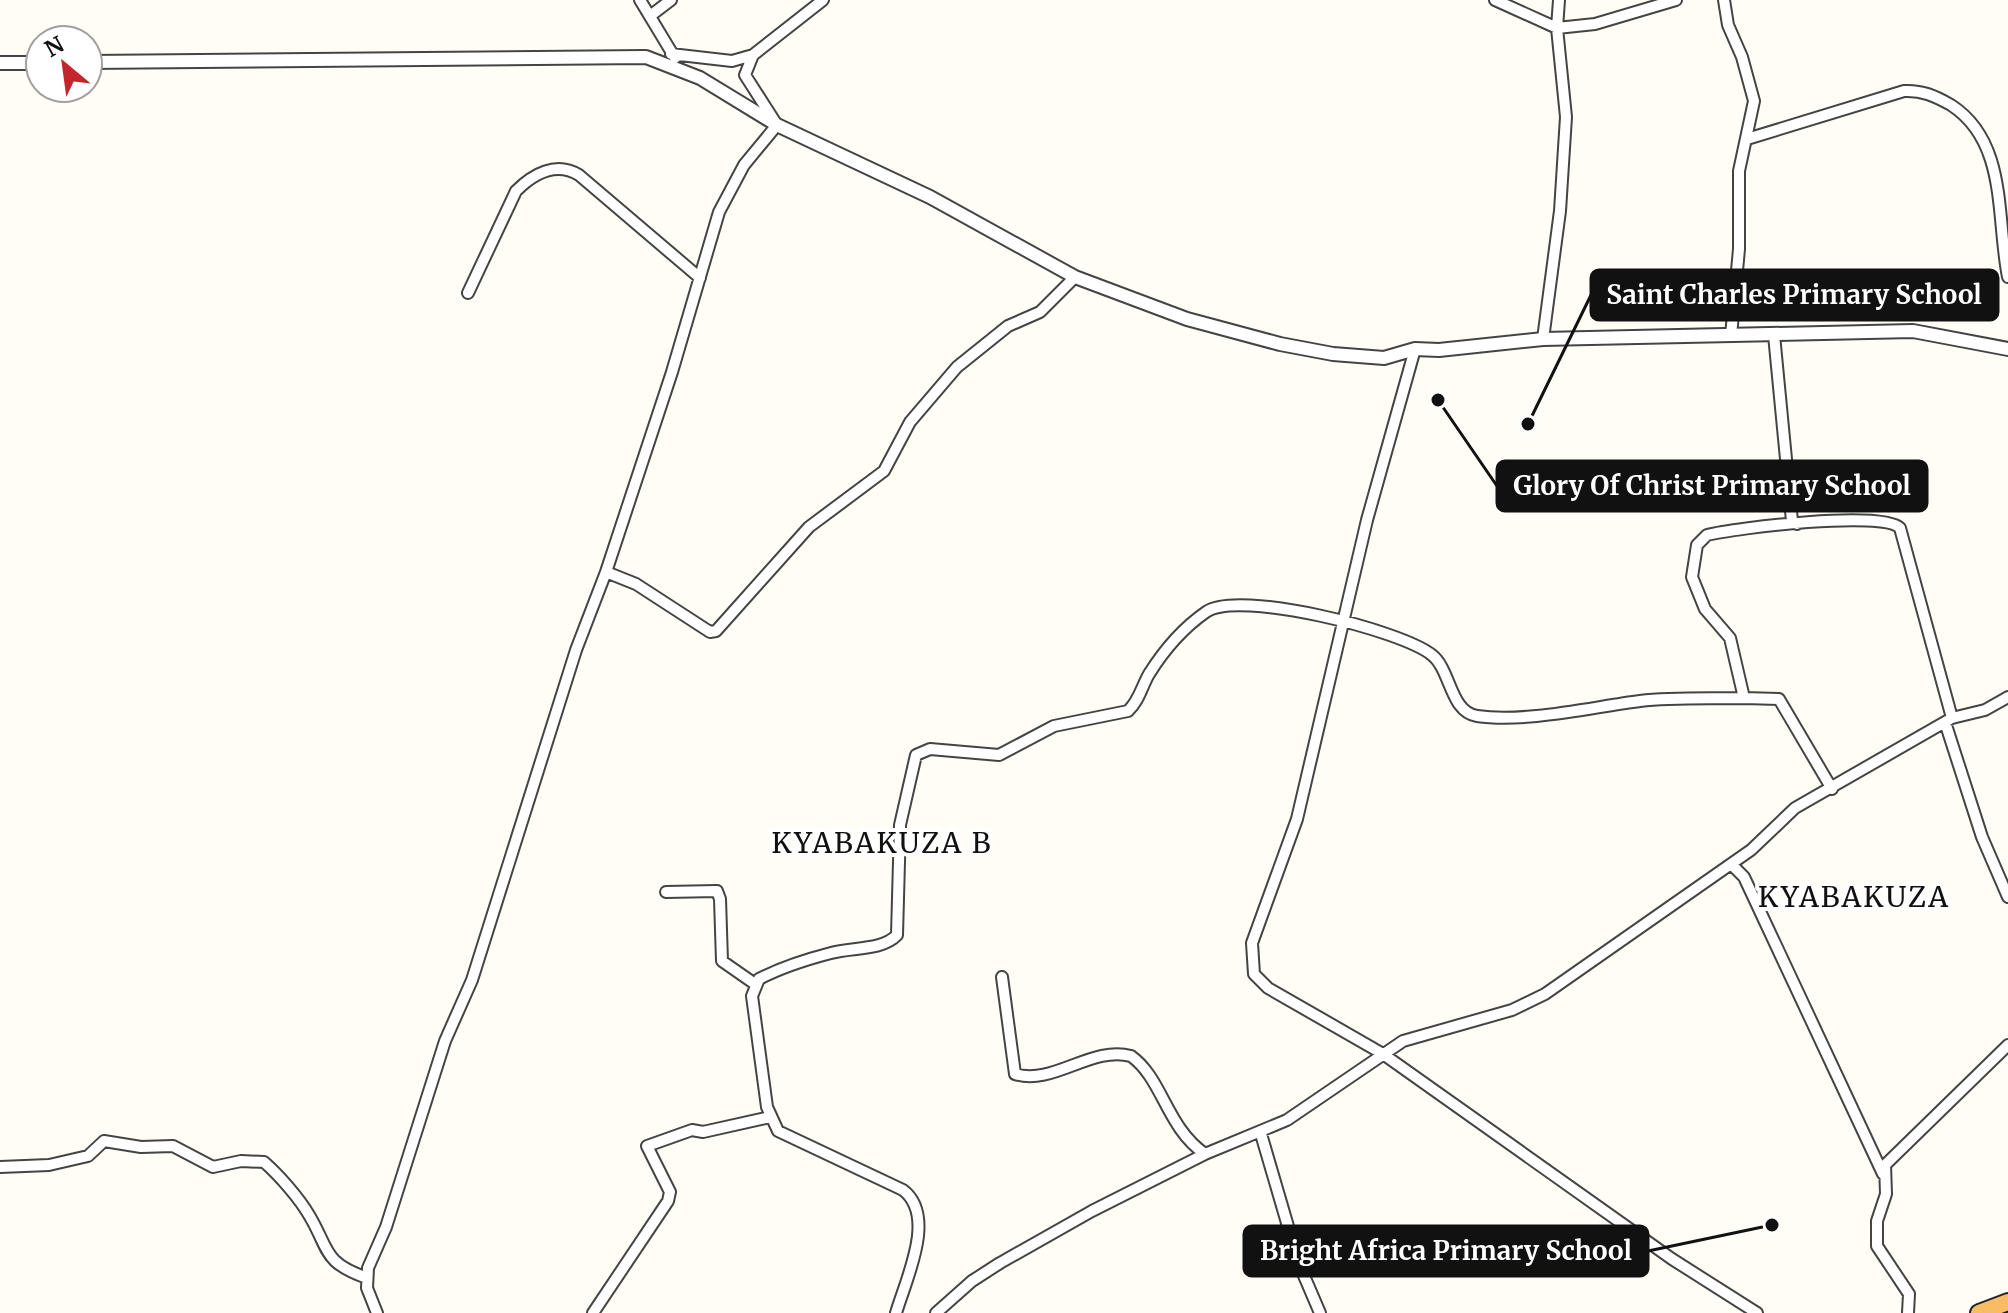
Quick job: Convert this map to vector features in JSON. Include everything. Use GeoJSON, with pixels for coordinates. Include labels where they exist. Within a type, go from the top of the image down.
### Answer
{"type":"FeatureCollection","features":[{"type":"Feature","properties":{"kind":"highway"},"geometry":{"type":"LineString","coordinates":[[1979,1313],[2008,1302]]}},
{"type":"Feature","properties":{"kind":"street"},"geometry":{"type":"LineString","coordinates":[[640,0],[683,69]]}},
{"type":"Feature","properties":{"kind":"street"},"geometry":{"type":"LineString","coordinates":[[650,16],[671,0]]}},
{"type":"Feature","properties":{"kind":"street"},"geometry":{"type":"LineString","coordinates":[[671,54],[732,61],[753,55],[823,0]]}},
{"type":"Feature","properties":{"kind":"street"},"geometry":{"type":"LineString","coordinates":[[1495,0],[1557,28],[1595,24],[1676,0]]}},
{"type":"Feature","properties":{"kind":"street"},"geometry":{"type":"LineString","coordinates":[[1543,339],[1560,211],[1566,117],[1557,28],[1559,0]]}},
{"type":"Feature","properties":{"kind":"street"},"geometry":{"type":"LineString","coordinates":[[1724,0],[1728,25],[1742,57],[1754,101],[1739,171],[1739,249],[1731,336]]}},
{"type":"Feature","properties":{"kind":"street"},"geometry":{"type":"LineString","coordinates":[[753,55],[745,75],[777,125]]}},
{"type":"Feature","properties":{"kind":"street"},"geometry":{"type":"LineString","coordinates":[[104,62],[630,56],[656,60],[683,69],[777,125],[930,197],[1075,277],[1187,319],[1280,344],[1333,354],[1384,358],[1415,349],[1439,350],[1543,339],[1913,331],[2008,349]]}},
{"type":"Feature","properties":{"kind":"street"},"geometry":{"type":"LineString","coordinates":[[0,63],[24,63]]}},
{"type":"Feature","properties":{"kind":"street"},"geometry":{"type":"LineString","coordinates":[[1747,139],[1904,91],[1917,90],[1940,99],[1973,124],[1990,151],[2000,191],[2008,277]]}},
{"type":"Feature","properties":{"kind":"street"},"geometry":{"type":"LineString","coordinates":[[377,1313],[367,1278],[445,1041],[472,980],[576,650],[606,572],[729,190],[744,165],[777,125]]}},
{"type":"Feature","properties":{"kind":"street"},"geometry":{"type":"LineString","coordinates":[[468,293],[516,191],[528,179],[544,171],[560,169],[579,175],[700,278]]}},
{"type":"Feature","properties":{"kind":"street"},"geometry":{"type":"LineString","coordinates":[[606,572],[636,584],[710,632],[716,631],[809,527],[884,471],[910,422],[957,367],[1008,326],[1040,312],[1075,277]]}},
{"type":"Feature","properties":{"kind":"street"},"geometry":{"type":"LineString","coordinates":[[1774,335],[1785,467],[1792,521],[1797,524]]}},
{"type":"Feature","properties":{"kind":"street"},"geometry":{"type":"LineString","coordinates":[[1415,349],[1367,520],[1297,819],[1252,943],[1254,974],[1268,988],[1383,1054],[1672,1259],[1757,1313]]}},
{"type":"Feature","properties":{"kind":"street"},"geometry":{"type":"LineString","coordinates":[[1744,698],[1730,638],[1697,596],[1692,577],[1697,545],[1712,534],[1797,524],[1888,519],[1900,528],[1982,837],[2008,897]]}},
{"type":"Feature","properties":{"kind":"street"},"geometry":{"type":"LineString","coordinates":[[896,1313],[919,1216],[911,1197],[903,1190],[787,1137],[770,1117],[760,1071],[752,996],[755,984],[772,973],[828,953],[883,944],[897,935],[900,825],[913,762],[922,752],[939,749],[999,755],[1054,726],[1128,711],[1163,654],[1187,627],[1219,605],[1254,605],[1344,619],[1433,656],[1461,707],[1477,716],[1560,714],[1643,701],[1779,699],[1832,789]]}},
{"type":"Feature","properties":{"kind":"street"},"geometry":{"type":"LineString","coordinates":[[936,1313],[972,1281],[1000,1263],[1092,1211],[1205,1154],[1261,1134],[1287,1120],[1403,1041],[1499,1014],[1545,994],[1751,850],[1782,818],[1949,720],[1985,710],[2008,697]]}},
{"type":"Feature","properties":{"kind":"street"},"geometry":{"type":"LineString","coordinates":[[1744,877],[1751,850]]}},
{"type":"Feature","properties":{"kind":"street"},"geometry":{"type":"LineString","coordinates":[[1731,864],[1744,877],[1883,1174],[1886,1194],[1877,1221],[1877,1246],[1909,1294],[1908,1313]]}},
{"type":"Feature","properties":{"kind":"street"},"geometry":{"type":"LineString","coordinates":[[666,892],[717,891],[720,899],[722,961],[755,984]]}},
{"type":"Feature","properties":{"kind":"street"},"geometry":{"type":"LineString","coordinates":[[1002,977],[1015,1074],[1034,1075],[1113,1054],[1131,1056],[1152,1081],[1185,1140],[1205,1154]]}},
{"type":"Feature","properties":{"kind":"street"},"geometry":{"type":"LineString","coordinates":[[1883,1174],[1893,1153],[2008,1045]]}},
{"type":"Feature","properties":{"kind":"street"},"geometry":{"type":"LineString","coordinates":[[593,1313],[668,1201],[670,1192],[647,1146],[692,1130],[703,1132],[770,1117]]}},
{"type":"Feature","properties":{"kind":"street"},"geometry":{"type":"LineString","coordinates":[[1261,1134],[1299,1264],[1320,1313]]}},
{"type":"Feature","properties":{"kind":"street"},"geometry":{"type":"LineString","coordinates":[[0,1167],[49,1165],[88,1156],[104,1141],[141,1147],[173,1146],[213,1167],[241,1161],[264,1162],[306,1211],[323,1249],[337,1264],[367,1278]]}},
{"type":"Feature","properties":{"kind":"place","name":"Glory Of Christ Primary School"},"geometry":{"type":"Point","coordinates":[1438,400]}},
{"type":"Feature","properties":{"kind":"place","name":"Saint Charles Primary School"},"geometry":{"type":"Point","coordinates":[1528,424]}},
{"type":"Feature","properties":{"kind":"place","name":"Bright Africa Primary School"},"geometry":{"type":"Point","coordinates":[1772,1225]}},
{"type":"Feature","properties":{"kind":"district","name":"KYABAKUZA B"},"geometry":{"type":"Point","coordinates":[882,843]}},
{"type":"Feature","properties":{"kind":"district","name":"KYABAKUZA"},"geometry":{"type":"Point","coordinates":[1854,897]}}]}
